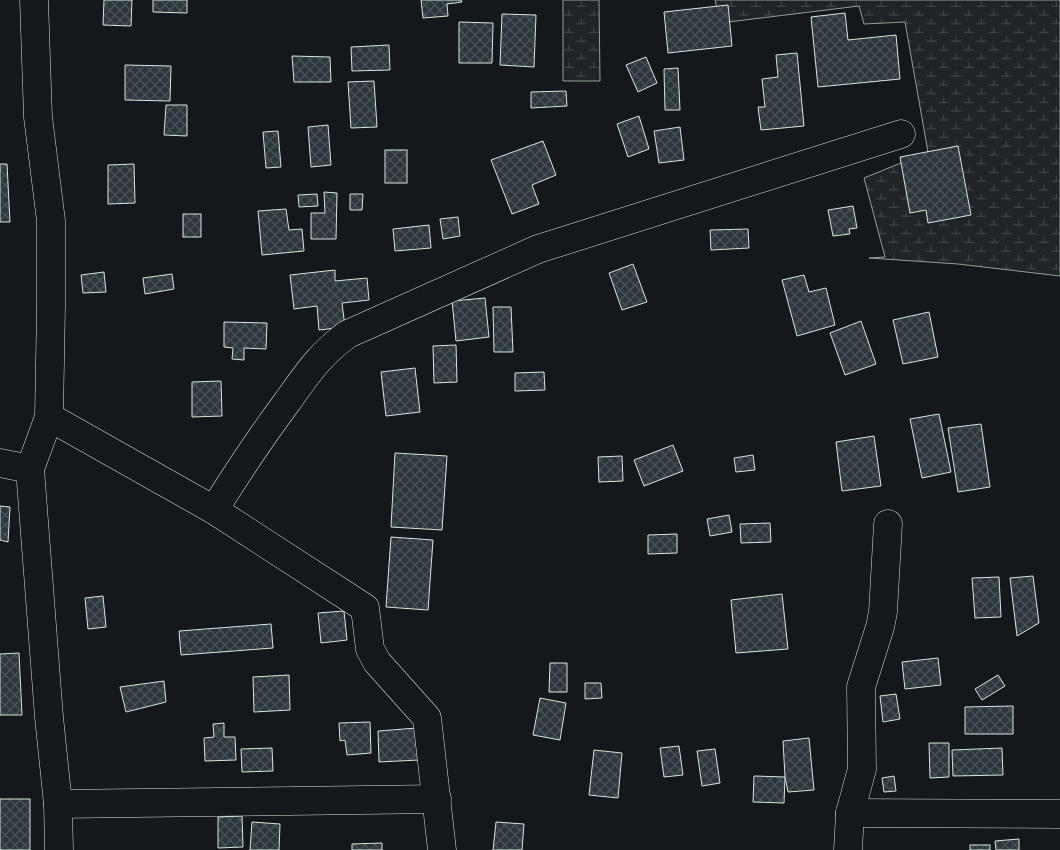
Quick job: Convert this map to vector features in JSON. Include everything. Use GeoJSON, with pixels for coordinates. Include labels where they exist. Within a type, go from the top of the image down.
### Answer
{"type":"FeatureCollection","features":[{"type":"Feature","properties":{"kind":"street"},"geometry":{"type":"LineString","coordinates":[[34,0],[38,117],[51,221],[48,417],[30,469],[49,716],[58,804],[59,850]]}},
{"type":"Feature","properties":{"kind":"street"},"geometry":{"type":"LineString","coordinates":[[214,510],[254,445],[314,365],[330,347],[348,334],[538,249],[901,134]]}},
{"type":"Feature","properties":{"kind":"street"},"geometry":{"type":"LineString","coordinates":[[48,417],[214,510],[365,608],[370,649],[377,662],[427,718],[442,850]]}},
{"type":"Feature","properties":{"kind":"street"},"geometry":{"type":"LineString","coordinates":[[0,463],[30,469]]}},
{"type":"Feature","properties":{"kind":"street"},"geometry":{"type":"LineString","coordinates":[[848,850],[850,814],[862,770],[860,687],[880,627],[883,612],[888,524]]}},
{"type":"Feature","properties":{"kind":"street"},"geometry":{"type":"LineString","coordinates":[[58,804],[437,800]]}},
{"type":"Feature","properties":{"kind":"street"},"geometry":{"type":"LineString","coordinates":[[850,814],[1060,814]]}},
{"type":"Feature","properties":{"kind":"green space"},"geometry":{"type":"Polygon","coordinates":[[[563,0],[599,0],[600,81],[563,81],[563,0]]]}},
{"type":"Feature","properties":{"kind":"green space"},"geometry":{"type":"Polygon","coordinates":[[[715,0],[1060,0],[1060,276],[958,264],[869,258],[885,257],[864,178],[928,152],[905,22],[864,24],[859,6],[720,23],[715,0]]]}},
{"type":"Feature","properties":{"kind":"building"},"geometry":{"type":"Polygon","coordinates":[[[104,0],[132,0],[131,26],[103,25],[104,0]]]}},
{"type":"Feature","properties":{"kind":"building"},"geometry":{"type":"Polygon","coordinates":[[[153,0],[187,0],[187,13],[153,12],[153,0]]]}},
{"type":"Feature","properties":{"kind":"building"},"geometry":{"type":"Polygon","coordinates":[[[421,0],[461,0],[462,2],[447,4],[448,16],[423,18],[421,0]]]}},
{"type":"Feature","properties":{"kind":"building"},"geometry":{"type":"Polygon","coordinates":[[[728,5],[732,46],[668,53],[664,12],[728,5]]]}},
{"type":"Feature","properties":{"kind":"building"},"geometry":{"type":"Polygon","coordinates":[[[845,13],[848,40],[896,35],[900,79],[818,87],[811,17],[845,13]]]}},
{"type":"Feature","properties":{"kind":"building"},"geometry":{"type":"Polygon","coordinates":[[[502,14],[536,15],[534,67],[500,65],[502,14]]]}},
{"type":"Feature","properties":{"kind":"building"},"geometry":{"type":"Polygon","coordinates":[[[459,22],[493,23],[492,63],[459,63],[459,22]]]}},
{"type":"Feature","properties":{"kind":"building"},"geometry":{"type":"Polygon","coordinates":[[[389,45],[390,70],[352,71],[351,47],[389,45]]]}},
{"type":"Feature","properties":{"kind":"building"},"geometry":{"type":"Polygon","coordinates":[[[797,53],[804,126],[761,130],[758,107],[765,107],[762,79],[778,77],[776,55],[797,53]]]}},
{"type":"Feature","properties":{"kind":"building"},"geometry":{"type":"Polygon","coordinates":[[[292,56],[330,57],[331,82],[294,82],[292,56]]]}},
{"type":"Feature","properties":{"kind":"building"},"geometry":{"type":"Polygon","coordinates":[[[646,57],[657,83],[638,92],[626,65],[646,57]]]}},
{"type":"Feature","properties":{"kind":"building"},"geometry":{"type":"Polygon","coordinates":[[[125,65],[171,66],[170,101],[125,100],[125,65]]]}},
{"type":"Feature","properties":{"kind":"building"},"geometry":{"type":"Polygon","coordinates":[[[678,68],[680,110],[665,110],[664,69],[678,68]]]}},
{"type":"Feature","properties":{"kind":"building"},"geometry":{"type":"Polygon","coordinates":[[[374,81],[377,127],[351,128],[348,82],[374,81]]]}},
{"type":"Feature","properties":{"kind":"building"},"geometry":{"type":"Polygon","coordinates":[[[566,91],[567,106],[531,108],[531,92],[566,91]]]}},
{"type":"Feature","properties":{"kind":"building"},"geometry":{"type":"Polygon","coordinates":[[[166,105],[187,105],[187,136],[164,135],[166,105]]]}},
{"type":"Feature","properties":{"kind":"building"},"geometry":{"type":"Polygon","coordinates":[[[639,116],[649,149],[628,157],[617,124],[639,116]]]}},
{"type":"Feature","properties":{"kind":"building"},"geometry":{"type":"Polygon","coordinates":[[[328,125],[331,165],[311,167],[308,127],[328,125]]]}},
{"type":"Feature","properties":{"kind":"building"},"geometry":{"type":"Polygon","coordinates":[[[680,127],[684,160],[659,163],[654,131],[680,127]]]}},
{"type":"Feature","properties":{"kind":"building"},"geometry":{"type":"Polygon","coordinates":[[[278,131],[281,167],[266,168],[263,132],[278,131]]]}},
{"type":"Feature","properties":{"kind":"building"},"geometry":{"type":"Polygon","coordinates":[[[543,141],[556,175],[532,185],[539,204],[512,214],[491,160],[543,141]]]}},
{"type":"Feature","properties":{"kind":"building"},"geometry":{"type":"Polygon","coordinates":[[[958,146],[971,215],[928,223],[926,210],[910,213],[900,157],[958,146]]]}},
{"type":"Feature","properties":{"kind":"building"},"geometry":{"type":"Polygon","coordinates":[[[385,150],[407,150],[407,183],[385,183],[385,150]]]}},
{"type":"Feature","properties":{"kind":"building"},"geometry":{"type":"Polygon","coordinates":[[[0,164],[7,164],[10,222],[0,222],[0,164]]]}},
{"type":"Feature","properties":{"kind":"building"},"geometry":{"type":"Polygon","coordinates":[[[134,164],[135,203],[108,204],[108,165],[134,164]]]}},
{"type":"Feature","properties":{"kind":"building"},"geometry":{"type":"Polygon","coordinates":[[[324,192],[337,193],[336,239],[311,239],[311,213],[325,213],[324,192]]]}},
{"type":"Feature","properties":{"kind":"building"},"geometry":{"type":"Polygon","coordinates":[[[317,194],[318,206],[299,207],[298,195],[317,194]]]}},
{"type":"Feature","properties":{"kind":"building"},"geometry":{"type":"Polygon","coordinates":[[[350,194],[363,194],[362,210],[350,210],[350,194]]]}},
{"type":"Feature","properties":{"kind":"building"},"geometry":{"type":"Polygon","coordinates":[[[853,206],[857,228],[849,229],[850,234],[833,236],[828,210],[853,206]]]}},
{"type":"Feature","properties":{"kind":"building"},"geometry":{"type":"Polygon","coordinates":[[[286,209],[289,230],[302,229],[304,251],[262,255],[258,211],[286,209]]]}},
{"type":"Feature","properties":{"kind":"building"},"geometry":{"type":"Polygon","coordinates":[[[183,214],[201,214],[201,237],[183,237],[183,214]]]}},
{"type":"Feature","properties":{"kind":"building"},"geometry":{"type":"Polygon","coordinates":[[[458,217],[460,236],[443,239],[440,219],[458,217]]]}},
{"type":"Feature","properties":{"kind":"building"},"geometry":{"type":"Polygon","coordinates":[[[429,225],[431,248],[395,251],[393,229],[429,225]]]}},
{"type":"Feature","properties":{"kind":"building"},"geometry":{"type":"Polygon","coordinates":[[[748,229],[749,248],[711,250],[710,230],[748,229]]]}},
{"type":"Feature","properties":{"kind":"building"},"geometry":{"type":"Polygon","coordinates":[[[633,264],[647,302],[622,310],[609,273],[633,264]]]}},
{"type":"Feature","properties":{"kind":"building"},"geometry":{"type":"Polygon","coordinates":[[[335,270],[335,281],[367,278],[369,300],[342,303],[345,327],[319,330],[317,306],[294,309],[290,275],[335,270]]]}},
{"type":"Feature","properties":{"kind":"building"},"geometry":{"type":"Polygon","coordinates":[[[104,272],[106,292],[83,293],[81,275],[104,272]]]}},
{"type":"Feature","properties":{"kind":"building"},"geometry":{"type":"Polygon","coordinates":[[[172,274],[174,289],[145,294],[143,278],[172,274]]]}},
{"type":"Feature","properties":{"kind":"building"},"geometry":{"type":"Polygon","coordinates":[[[804,275],[809,292],[826,288],[835,325],[797,336],[782,280],[804,275]]]}},
{"type":"Feature","properties":{"kind":"building"},"geometry":{"type":"Polygon","coordinates":[[[485,298],[489,337],[456,341],[452,301],[485,298]]]}},
{"type":"Feature","properties":{"kind":"building"},"geometry":{"type":"Polygon","coordinates":[[[493,307],[511,307],[513,352],[494,352],[493,307]]]}},
{"type":"Feature","properties":{"kind":"building"},"geometry":{"type":"Polygon","coordinates":[[[929,312],[938,357],[903,364],[893,320],[929,312]]]}},
{"type":"Feature","properties":{"kind":"building"},"geometry":{"type":"Polygon","coordinates":[[[861,321],[876,364],[845,375],[830,333],[861,321]]]}},
{"type":"Feature","properties":{"kind":"building"},"geometry":{"type":"Polygon","coordinates":[[[224,322],[267,323],[266,349],[244,348],[244,360],[232,359],[233,348],[224,347],[224,322]]]}},
{"type":"Feature","properties":{"kind":"building"},"geometry":{"type":"Polygon","coordinates":[[[456,345],[457,382],[434,383],[433,346],[456,345]]]}},
{"type":"Feature","properties":{"kind":"building"},"geometry":{"type":"Polygon","coordinates":[[[415,368],[420,412],[386,416],[381,372],[415,368]]]}},
{"type":"Feature","properties":{"kind":"building"},"geometry":{"type":"Polygon","coordinates":[[[544,372],[545,390],[515,391],[515,373],[544,372]]]}},
{"type":"Feature","properties":{"kind":"building"},"geometry":{"type":"Polygon","coordinates":[[[221,381],[222,416],[192,417],[192,382],[221,381]]]}},
{"type":"Feature","properties":{"kind":"building"},"geometry":{"type":"Polygon","coordinates":[[[939,414],[951,472],[922,478],[910,419],[939,414]]]}},
{"type":"Feature","properties":{"kind":"building"},"geometry":{"type":"Polygon","coordinates":[[[981,424],[990,487],[958,492],[948,428],[981,424]]]}},
{"type":"Feature","properties":{"kind":"building"},"geometry":{"type":"Polygon","coordinates":[[[874,436],[881,486],[842,491],[836,442],[874,436]]]}},
{"type":"Feature","properties":{"kind":"building"},"geometry":{"type":"Polygon","coordinates":[[[673,445],[683,471],[644,486],[634,460],[673,445]]]}},
{"type":"Feature","properties":{"kind":"building"},"geometry":{"type":"Polygon","coordinates":[[[395,453],[447,456],[442,530],[391,527],[395,453]]]}},
{"type":"Feature","properties":{"kind":"building"},"geometry":{"type":"Polygon","coordinates":[[[753,455],[755,470],[736,472],[734,458],[753,455]]]}},
{"type":"Feature","properties":{"kind":"building"},"geometry":{"type":"Polygon","coordinates":[[[622,456],[623,481],[599,482],[598,457],[622,456]]]}},
{"type":"Feature","properties":{"kind":"building"},"geometry":{"type":"Polygon","coordinates":[[[0,506],[10,507],[8,542],[0,540],[0,506]]]}},
{"type":"Feature","properties":{"kind":"building"},"geometry":{"type":"Polygon","coordinates":[[[729,515],[732,532],[710,536],[707,519],[729,515]]]}},
{"type":"Feature","properties":{"kind":"building"},"geometry":{"type":"Polygon","coordinates":[[[770,523],[771,542],[741,543],[740,524],[770,523]]]}},
{"type":"Feature","properties":{"kind":"building"},"geometry":{"type":"Polygon","coordinates":[[[677,534],[677,553],[648,554],[648,535],[677,534]]]}},
{"type":"Feature","properties":{"kind":"building"},"geometry":{"type":"Polygon","coordinates":[[[391,537],[433,540],[428,610],[386,607],[391,537]]]}},
{"type":"Feature","properties":{"kind":"building"},"geometry":{"type":"Polygon","coordinates":[[[1033,576],[1039,623],[1017,636],[1010,578],[1033,576]]]}},
{"type":"Feature","properties":{"kind":"building"},"geometry":{"type":"Polygon","coordinates":[[[999,577],[1001,617],[975,618],[972,578],[999,577]]]}},
{"type":"Feature","properties":{"kind":"building"},"geometry":{"type":"Polygon","coordinates":[[[782,594],[788,649],[736,653],[731,600],[782,594]]]}},
{"type":"Feature","properties":{"kind":"building"},"geometry":{"type":"Polygon","coordinates":[[[103,596],[106,627],[88,629],[85,598],[103,596]]]}},
{"type":"Feature","properties":{"kind":"building"},"geometry":{"type":"Polygon","coordinates":[[[344,611],[347,640],[321,643],[318,613],[344,611]]]}},
{"type":"Feature","properties":{"kind":"building"},"geometry":{"type":"Polygon","coordinates":[[[271,624],[273,648],[181,655],[179,631],[271,624]]]}},
{"type":"Feature","properties":{"kind":"building"},"geometry":{"type":"Polygon","coordinates":[[[19,653],[22,715],[0,715],[0,654],[19,653]]]}},
{"type":"Feature","properties":{"kind":"building"},"geometry":{"type":"Polygon","coordinates":[[[938,658],[941,685],[905,689],[902,662],[938,658]]]}},
{"type":"Feature","properties":{"kind":"building"},"geometry":{"type":"Polygon","coordinates":[[[550,663],[567,663],[567,692],[549,692],[550,663]]]}},
{"type":"Feature","properties":{"kind":"building"},"geometry":{"type":"Polygon","coordinates":[[[289,675],[290,710],[254,712],[253,677],[289,675]]]}},
{"type":"Feature","properties":{"kind":"building"},"geometry":{"type":"Polygon","coordinates":[[[998,675],[1005,686],[982,700],[975,689],[998,675]]]}},
{"type":"Feature","properties":{"kind":"building"},"geometry":{"type":"Polygon","coordinates":[[[164,681],[166,702],[126,712],[120,687],[164,681]]]}},
{"type":"Feature","properties":{"kind":"building"},"geometry":{"type":"Polygon","coordinates":[[[585,683],[601,683],[602,698],[585,699],[585,683]]]}},
{"type":"Feature","properties":{"kind":"building"},"geometry":{"type":"Polygon","coordinates":[[[896,694],[900,719],[883,722],[880,696],[896,694]]]}},
{"type":"Feature","properties":{"kind":"building"},"geometry":{"type":"Polygon","coordinates":[[[540,698],[566,703],[560,740],[533,735],[540,698]]]}},
{"type":"Feature","properties":{"kind":"building"},"geometry":{"type":"Polygon","coordinates":[[[1013,706],[1013,734],[965,734],[965,707],[1013,706]]]}},
{"type":"Feature","properties":{"kind":"building"},"geometry":{"type":"Polygon","coordinates":[[[370,722],[371,753],[347,755],[345,740],[340,741],[339,723],[370,722]]]}},
{"type":"Feature","properties":{"kind":"building"},"geometry":{"type":"Polygon","coordinates":[[[224,723],[224,737],[235,737],[236,760],[205,761],[204,738],[214,737],[213,724],[224,723]]]}},
{"type":"Feature","properties":{"kind":"building"},"geometry":{"type":"Polygon","coordinates":[[[417,728],[419,760],[379,762],[378,731],[417,728]]]}},
{"type":"Feature","properties":{"kind":"building"},"geometry":{"type":"Polygon","coordinates":[[[809,738],[814,790],[788,792],[785,777],[783,741],[809,738]]]}},
{"type":"Feature","properties":{"kind":"building"},"geometry":{"type":"Polygon","coordinates":[[[929,743],[949,743],[949,777],[930,778],[929,743]]]}},
{"type":"Feature","properties":{"kind":"building"},"geometry":{"type":"Polygon","coordinates":[[[679,746],[683,775],[664,777],[660,748],[679,746]]]}},
{"type":"Feature","properties":{"kind":"building"},"geometry":{"type":"Polygon","coordinates":[[[272,748],[273,771],[242,772],[241,749],[272,748]]]}},
{"type":"Feature","properties":{"kind":"building"},"geometry":{"type":"Polygon","coordinates":[[[1002,748],[1003,775],[953,776],[952,750],[1002,748]]]}},
{"type":"Feature","properties":{"kind":"building"},"geometry":{"type":"Polygon","coordinates":[[[715,749],[720,783],[702,786],[697,751],[715,749]]]}},
{"type":"Feature","properties":{"kind":"building"},"geometry":{"type":"Polygon","coordinates":[[[594,750],[622,753],[618,798],[589,795],[594,750]]]}},
{"type":"Feature","properties":{"kind":"building"},"geometry":{"type":"Polygon","coordinates":[[[754,776],[785,777],[784,803],[753,802],[754,776]]]}},
{"type":"Feature","properties":{"kind":"building"},"geometry":{"type":"Polygon","coordinates":[[[894,776],[896,791],[884,792],[882,778],[894,776]]]}},
{"type":"Feature","properties":{"kind":"building"},"geometry":{"type":"Polygon","coordinates":[[[0,799],[30,799],[30,850],[0,850],[0,799]]]}},
{"type":"Feature","properties":{"kind":"building"},"geometry":{"type":"Polygon","coordinates":[[[242,816],[243,847],[218,848],[218,817],[242,816]]]}},
{"type":"Feature","properties":{"kind":"building"},"geometry":{"type":"Polygon","coordinates":[[[252,822],[280,824],[279,850],[250,850],[252,822]]]}},
{"type":"Feature","properties":{"kind":"building"},"geometry":{"type":"Polygon","coordinates":[[[496,822],[524,824],[522,850],[493,850],[496,822]]]}},
{"type":"Feature","properties":{"kind":"building"},"geometry":{"type":"Polygon","coordinates":[[[1019,839],[1019,850],[996,850],[995,841],[1019,839]]]}},
{"type":"Feature","properties":{"kind":"building"},"geometry":{"type":"Polygon","coordinates":[[[382,843],[382,850],[352,850],[352,844],[382,843]]]}},
{"type":"Feature","properties":{"kind":"building"},"geometry":{"type":"Polygon","coordinates":[[[970,845],[990,845],[990,850],[970,850],[970,845]]]}}]}
